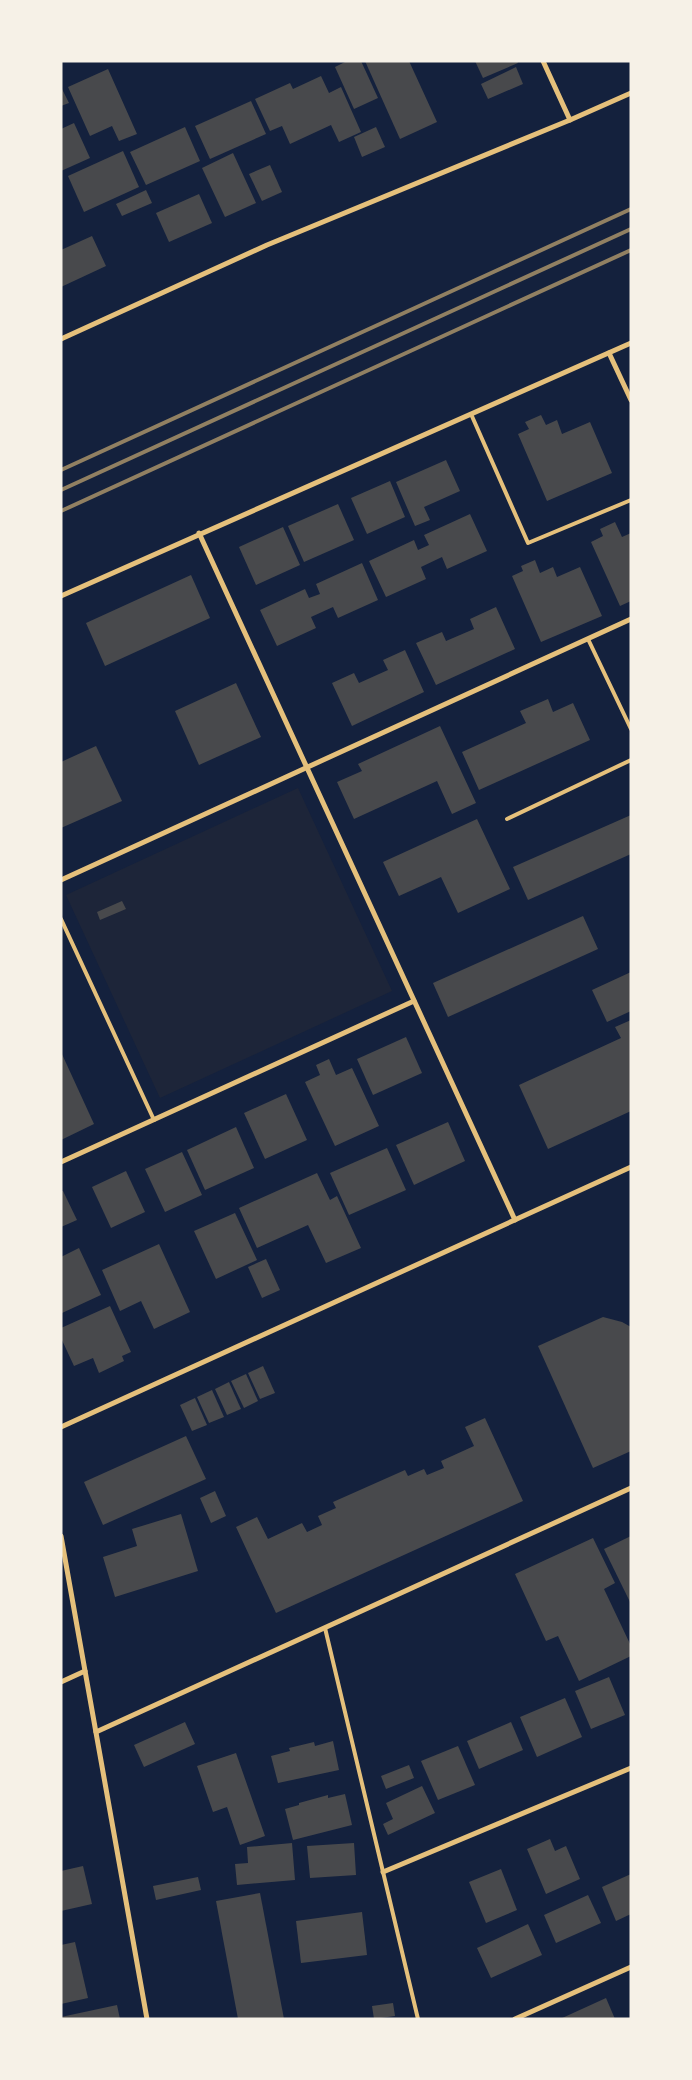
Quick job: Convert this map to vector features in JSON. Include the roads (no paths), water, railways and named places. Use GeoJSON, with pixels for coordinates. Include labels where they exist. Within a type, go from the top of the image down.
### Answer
{"type":"FeatureCollection","features":[{"type":"Feature","properties":{"kind":"street"},"geometry":{"type":"LineString","coordinates":[[543,61],[570,120]]}},
{"type":"Feature","properties":{"kind":"street"},"geometry":{"type":"LineString","coordinates":[[62,338],[267,245],[631,93]]}},
{"type":"Feature","properties":{"kind":"street"},"geometry":{"type":"LineString","coordinates":[[61,596],[199,533],[631,343]]}},
{"type":"Feature","properties":{"kind":"street"},"geometry":{"type":"LineString","coordinates":[[609,353],[631,400]]}},
{"type":"Feature","properties":{"kind":"street"},"geometry":{"type":"LineString","coordinates":[[199,533],[515,1220]]}},
{"type":"Feature","properties":{"kind":"street"},"geometry":{"type":"LineString","coordinates":[[61,880],[631,619]]}},
{"type":"Feature","properties":{"kind":"street"},"geometry":{"type":"LineString","coordinates":[[61,1162],[414,1001]]}},
{"type":"Feature","properties":{"kind":"street"},"geometry":{"type":"LineString","coordinates":[[61,1427],[631,1167]]}},
{"type":"Feature","properties":{"kind":"street"},"geometry":{"type":"LineString","coordinates":[[96,1732],[631,1488]]}},
{"type":"Feature","properties":{"kind":"street"},"geometry":{"type":"LineString","coordinates":[[61,1536],[147,2019]]}},
{"type":"Feature","properties":{"kind":"street"},"geometry":{"type":"LineString","coordinates":[[61,1682],[85,1671]]}},
{"type":"Feature","properties":{"kind":"street"},"geometry":{"type":"LineString","coordinates":[[383,1872],[631,1768]]}},
{"type":"Feature","properties":{"kind":"street"},"geometry":{"type":"LineString","coordinates":[[515,2019],[631,1967]]}},
{"type":"Feature","properties":{"kind":"lane"},"geometry":{"type":"LineString","coordinates":[[471,414],[528,543],[631,500]]}},
{"type":"Feature","properties":{"kind":"lane"},"geometry":{"type":"LineString","coordinates":[[588,639],[631,728]]}},
{"type":"Feature","properties":{"kind":"lane"},"geometry":{"type":"LineString","coordinates":[[507,819],[631,760]]}},
{"type":"Feature","properties":{"kind":"lane"},"geometry":{"type":"LineString","coordinates":[[61,918],[154,1120]]}},
{"type":"Feature","properties":{"kind":"lane"},"geometry":{"type":"LineString","coordinates":[[325,1628],[418,2019]]}},
{"type":"Feature","properties":{"kind":"railway"},"geometry":{"type":"LineString","coordinates":[[61,470],[631,209]]}},
{"type":"Feature","properties":{"kind":"railway"},"geometry":{"type":"LineString","coordinates":[[61,490],[631,229]]}},
{"type":"Feature","properties":{"kind":"railway"},"geometry":{"type":"LineString","coordinates":[[61,511],[631,250]]}}]}
